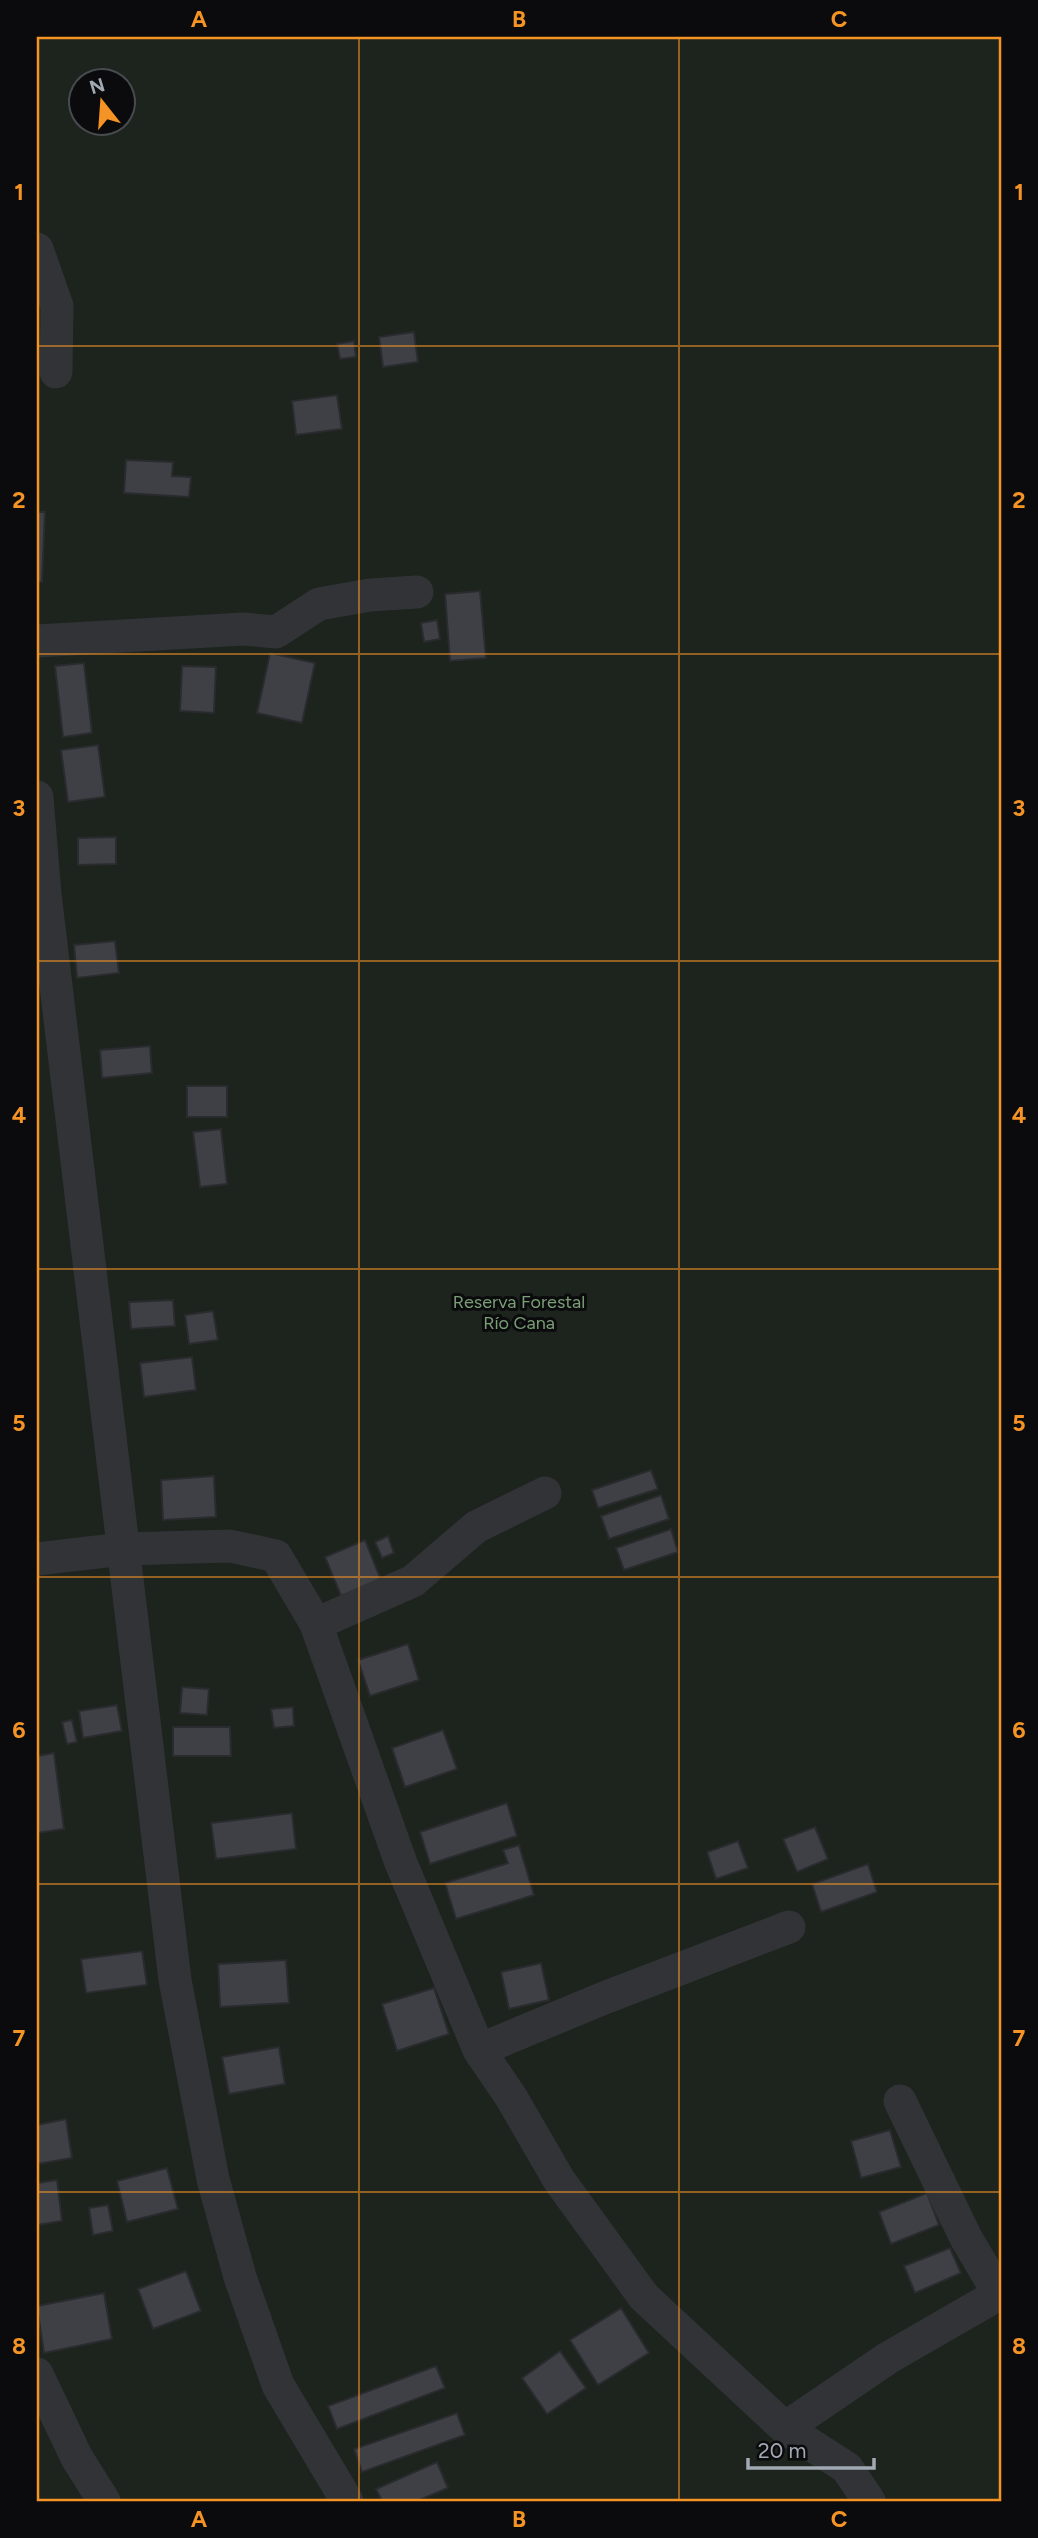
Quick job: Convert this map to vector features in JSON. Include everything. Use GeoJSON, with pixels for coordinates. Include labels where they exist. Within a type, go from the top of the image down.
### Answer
{"type":"FeatureCollection","features":[{"type":"Feature","properties":{"kind":"street"},"geometry":{"type":"LineString","coordinates":[[37,249],[57,306],[56,372]]}},
{"type":"Feature","properties":{"kind":"street"},"geometry":{"type":"LineString","coordinates":[[37,641],[243,629],[276,632],[319,604],[370,595],[417,592]]}},
{"type":"Feature","properties":{"kind":"street"},"geometry":{"type":"LineString","coordinates":[[37,797],[46,894],[175,1980],[213,2179],[240,2277],[278,2385],[347,2501]]}},
{"type":"Feature","properties":{"kind":"street"},"geometry":{"type":"LineString","coordinates":[[316,1625],[413,1581],[476,1527],[545,1493]]}},
{"type":"Feature","properties":{"kind":"street"},"geometry":{"type":"LineString","coordinates":[[37,1559],[123,1549],[230,1546],[276,1556],[316,1625],[401,1863],[479,2050],[511,2097],[559,2180],[644,2297],[785,2428],[847,2468],[869,2501]]}},
{"type":"Feature","properties":{"kind":"street"},"geometry":{"type":"LineString","coordinates":[[479,2050],[604,1998],[789,1927]]}},
{"type":"Feature","properties":{"kind":"street"},"geometry":{"type":"LineString","coordinates":[[785,2428],[888,2358],[999,2294],[966,2238],[900,2101]]}},
{"type":"Feature","properties":{"kind":"street"},"geometry":{"type":"LineString","coordinates":[[37,2374],[78,2458],[104,2501]]}},
{"type":"Feature","properties":{"kind":"green space","name":"Reserva Forestal Río Cana"},"geometry":{"type":"Polygon","coordinates":[[[37,37],[1001,37],[1001,2501],[37,2501],[37,37]]]}},
{"type":"Feature","properties":{"kind":"building"},"geometry":{"type":"Polygon","coordinates":[[[414,332],[418,362],[383,367],[379,337],[414,332]]]}},
{"type":"Feature","properties":{"kind":"building"},"geometry":{"type":"Polygon","coordinates":[[[354,341],[356,357],[340,359],[337,344],[354,341]]]}},
{"type":"Feature","properties":{"kind":"building"},"geometry":{"type":"Polygon","coordinates":[[[337,395],[342,429],[296,435],[292,401],[337,395]]]}},
{"type":"Feature","properties":{"kind":"building"},"geometry":{"type":"Polygon","coordinates":[[[126,460],[173,462],[172,476],[191,477],[189,497],[124,493],[126,460]]]}},
{"type":"Feature","properties":{"kind":"building"},"geometry":{"type":"Polygon","coordinates":[[[37,512],[45,512],[42,582],[37,582],[37,512]]]}},
{"type":"Feature","properties":{"kind":"building"},"geometry":{"type":"Polygon","coordinates":[[[480,591],[486,658],[450,661],[445,594],[480,591]]]}},
{"type":"Feature","properties":{"kind":"building"},"geometry":{"type":"Polygon","coordinates":[[[437,620],[440,639],[424,642],[421,623],[437,620]]]}},
{"type":"Feature","properties":{"kind":"building"},"geometry":{"type":"Polygon","coordinates":[[[270,653],[315,663],[302,723],[257,713],[270,653]]]}},
{"type":"Feature","properties":{"kind":"building"},"geometry":{"type":"Polygon","coordinates":[[[84,663],[92,733],[63,737],[55,666],[84,663]]]}},
{"type":"Feature","properties":{"kind":"building"},"geometry":{"type":"Polygon","coordinates":[[[182,666],[216,667],[214,713],[180,711],[182,666]]]}},
{"type":"Feature","properties":{"kind":"building"},"geometry":{"type":"Polygon","coordinates":[[[98,745],[105,797],[68,802],[61,750],[98,745]]]}},
{"type":"Feature","properties":{"kind":"building"},"geometry":{"type":"Polygon","coordinates":[[[116,837],[116,864],[78,865],[78,838],[116,837]]]}},
{"type":"Feature","properties":{"kind":"building"},"geometry":{"type":"Polygon","coordinates":[[[115,941],[119,973],[77,978],[74,945],[115,941]]]}},
{"type":"Feature","properties":{"kind":"building"},"geometry":{"type":"Polygon","coordinates":[[[150,1046],[152,1073],[102,1078],[100,1050],[150,1046]]]}},
{"type":"Feature","properties":{"kind":"building"},"geometry":{"type":"Polygon","coordinates":[[[187,1086],[227,1086],[227,1117],[187,1117],[187,1086]]]}},
{"type":"Feature","properties":{"kind":"building"},"geometry":{"type":"Polygon","coordinates":[[[221,1129],[227,1184],[200,1187],[193,1132],[221,1129]]]}},
{"type":"Feature","properties":{"kind":"building"},"geometry":{"type":"Polygon","coordinates":[[[173,1300],[175,1326],[131,1329],[129,1302],[173,1300]]]}},
{"type":"Feature","properties":{"kind":"building"},"geometry":{"type":"Polygon","coordinates":[[[213,1311],[218,1340],[189,1344],[185,1315],[213,1311]]]}},
{"type":"Feature","properties":{"kind":"building"},"geometry":{"type":"Polygon","coordinates":[[[192,1357],[196,1390],[144,1397],[140,1363],[192,1357]]]}},
{"type":"Feature","properties":{"kind":"building"},"geometry":{"type":"Polygon","coordinates":[[[651,1470],[658,1489],[598,1508],[592,1490],[651,1470]]]}},
{"type":"Feature","properties":{"kind":"building"},"geometry":{"type":"Polygon","coordinates":[[[214,1476],[216,1517],[163,1520],[161,1480],[214,1476]]]}},
{"type":"Feature","properties":{"kind":"building"},"geometry":{"type":"Polygon","coordinates":[[[661,1495],[669,1519],[609,1539],[601,1516],[661,1495]]]}},
{"type":"Feature","properties":{"kind":"building"},"geometry":{"type":"Polygon","coordinates":[[[671,1529],[678,1552],[624,1570],[616,1548],[671,1529]]]}},
{"type":"Feature","properties":{"kind":"building"},"geometry":{"type":"Polygon","coordinates":[[[388,1536],[394,1553],[382,1558],[375,1542],[388,1536]]]}},
{"type":"Feature","properties":{"kind":"building"},"geometry":{"type":"Polygon","coordinates":[[[365,1540],[381,1580],[341,1596],[325,1557],[365,1540]]]}},
{"type":"Feature","properties":{"kind":"building"},"geometry":{"type":"Polygon","coordinates":[[[408,1644],[419,1680],[370,1696],[358,1660],[408,1644]]]}},
{"type":"Feature","properties":{"kind":"building"},"geometry":{"type":"Polygon","coordinates":[[[182,1687],[209,1689],[207,1715],[180,1713],[182,1687]]]}},
{"type":"Feature","properties":{"kind":"building"},"geometry":{"type":"Polygon","coordinates":[[[117,1705],[122,1731],[83,1738],[79,1711],[117,1705]]]}},
{"type":"Feature","properties":{"kind":"building"},"geometry":{"type":"Polygon","coordinates":[[[293,1707],[294,1726],[274,1728],[271,1709],[293,1707]]]}},
{"type":"Feature","properties":{"kind":"building"},"geometry":{"type":"Polygon","coordinates":[[[72,1720],[77,1742],[67,1744],[62,1722],[72,1720]]]}},
{"type":"Feature","properties":{"kind":"building"},"geometry":{"type":"Polygon","coordinates":[[[173,1727],[230,1727],[231,1756],[173,1756],[173,1727]]]}},
{"type":"Feature","properties":{"kind":"building"},"geometry":{"type":"Polygon","coordinates":[[[443,1730],[457,1769],[405,1787],[392,1748],[443,1730]]]}},
{"type":"Feature","properties":{"kind":"building"},"geometry":{"type":"Polygon","coordinates":[[[54,1753],[64,1829],[37,1833],[37,1756],[54,1753]]]}},
{"type":"Feature","properties":{"kind":"building"},"geometry":{"type":"Polygon","coordinates":[[[507,1803],[517,1836],[430,1864],[420,1832],[507,1803]]]}},
{"type":"Feature","properties":{"kind":"building"},"geometry":{"type":"Polygon","coordinates":[[[292,1813],[296,1849],[216,1859],[211,1823],[292,1813]]]}},
{"type":"Feature","properties":{"kind":"building"},"geometry":{"type":"Polygon","coordinates":[[[815,1827],[828,1859],[797,1872],[783,1839],[815,1827]]]}},
{"type":"Feature","properties":{"kind":"building"},"geometry":{"type":"Polygon","coordinates":[[[738,1841],[748,1868],[716,1879],[707,1852],[738,1841]]]}},
{"type":"Feature","properties":{"kind":"building"},"geometry":{"type":"Polygon","coordinates":[[[519,1845],[534,1895],[456,1919],[445,1883],[508,1863],[503,1850],[519,1845]]]}},
{"type":"Feature","properties":{"kind":"building"},"geometry":{"type":"Polygon","coordinates":[[[868,1864],[877,1892],[821,1912],[812,1884],[868,1864]]]}},
{"type":"Feature","properties":{"kind":"building"},"geometry":{"type":"Polygon","coordinates":[[[142,1951],[147,1985],[86,1993],[81,1959],[142,1951]]]}},
{"type":"Feature","properties":{"kind":"building"},"geometry":{"type":"Polygon","coordinates":[[[286,1960],[289,2003],[220,2007],[218,1964],[286,1960]]]}},
{"type":"Feature","properties":{"kind":"building"},"geometry":{"type":"Polygon","coordinates":[[[541,1963],[549,2000],[509,2009],[501,1972],[541,1963]]]}},
{"type":"Feature","properties":{"kind":"building"},"geometry":{"type":"Polygon","coordinates":[[[434,1988],[449,2034],[397,2051],[382,2004],[434,1988]]]}},
{"type":"Feature","properties":{"kind":"building"},"geometry":{"type":"Polygon","coordinates":[[[279,2047],[285,2084],[229,2094],[222,2057],[279,2047]]]}},
{"type":"Feature","properties":{"kind":"building"},"geometry":{"type":"Polygon","coordinates":[[[66,2119],[72,2158],[37,2164],[37,2125],[66,2119]]]}},
{"type":"Feature","properties":{"kind":"building"},"geometry":{"type":"Polygon","coordinates":[[[890,2130],[901,2167],[861,2178],[851,2141],[890,2130]]]}},
{"type":"Feature","properties":{"kind":"building"},"geometry":{"type":"Polygon","coordinates":[[[167,2168],[178,2209],[127,2222],[117,2181],[167,2168]]]}},
{"type":"Feature","properties":{"kind":"building"},"geometry":{"type":"Polygon","coordinates":[[[57,2180],[62,2221],[37,2225],[37,2183],[57,2180]]]}},
{"type":"Feature","properties":{"kind":"building"},"geometry":{"type":"Polygon","coordinates":[[[927,2193],[939,2225],[891,2244],[879,2212],[927,2193]]]}},
{"type":"Feature","properties":{"kind":"building"},"geometry":{"type":"Polygon","coordinates":[[[108,2205],[113,2231],[93,2235],[89,2208],[108,2205]]]}},
{"type":"Feature","properties":{"kind":"building"},"geometry":{"type":"Polygon","coordinates":[[[950,2248],[961,2273],[915,2293],[904,2266],[950,2248]]]}},
{"type":"Feature","properties":{"kind":"building"},"geometry":{"type":"Polygon","coordinates":[[[186,2271],[201,2311],[153,2329],[138,2289],[186,2271]]]}},
{"type":"Feature","properties":{"kind":"building"},"geometry":{"type":"Polygon","coordinates":[[[104,2293],[112,2339],[44,2353],[37,2306],[104,2293]]]}},
{"type":"Feature","properties":{"kind":"building"},"geometry":{"type":"Polygon","coordinates":[[[621,2308],[649,2353],[598,2385],[570,2340],[621,2308]]]}},
{"type":"Feature","properties":{"kind":"building"},"geometry":{"type":"Polygon","coordinates":[[[560,2351],[586,2388],[547,2414],[522,2378],[560,2351]]]}},
{"type":"Feature","properties":{"kind":"building"},"geometry":{"type":"Polygon","coordinates":[[[436,2366],[445,2388],[337,2429],[328,2406],[436,2366]]]}},
{"type":"Feature","properties":{"kind":"building"},"geometry":{"type":"Polygon","coordinates":[[[457,2413],[465,2435],[362,2472],[354,2449],[457,2413]]]}},
{"type":"Feature","properties":{"kind":"building"},"geometry":{"type":"Polygon","coordinates":[[[437,2462],[448,2488],[417,2501],[382,2501],[376,2489],[437,2462]]]}}]}
